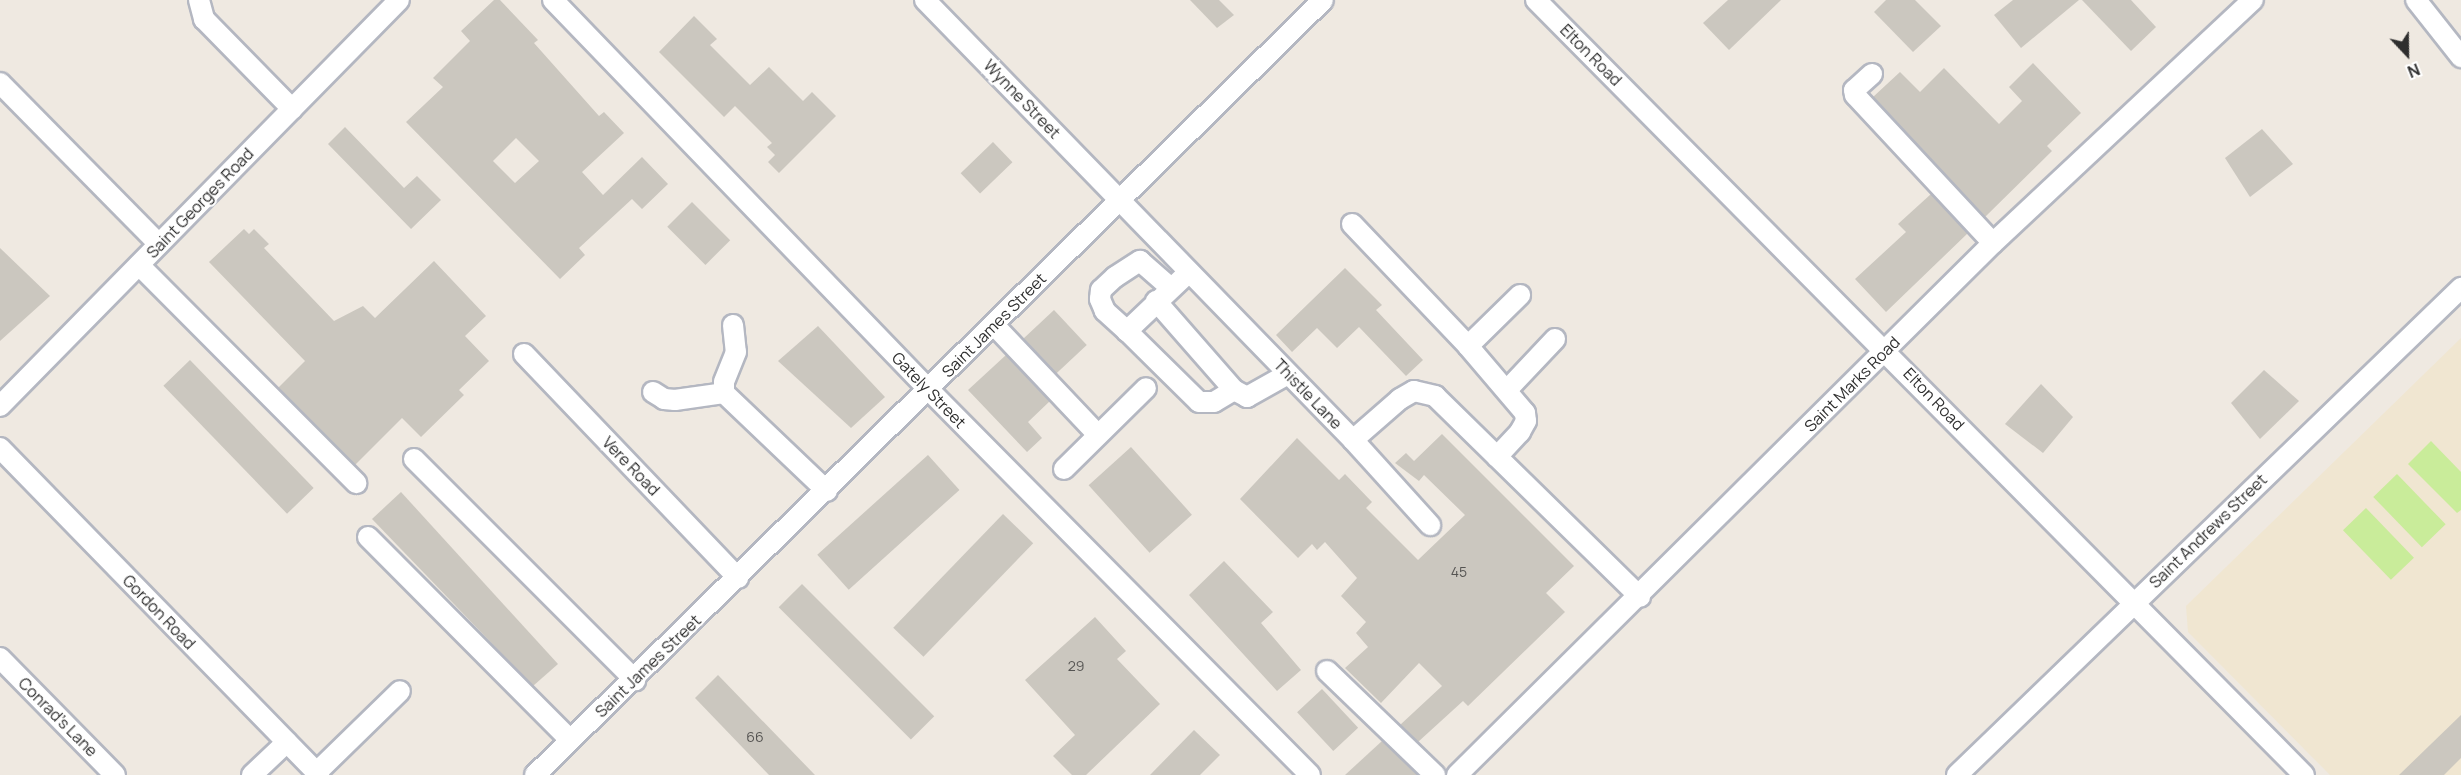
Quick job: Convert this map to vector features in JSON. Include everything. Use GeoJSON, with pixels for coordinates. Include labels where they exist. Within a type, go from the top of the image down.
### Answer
{"type":"FeatureCollection","features":[{"type":"Feature","properties":{"kind":"street"},"geometry":{"type":"LineString","coordinates":[[199,0],[204,19],[292,109]]}},
{"type":"Feature","properties":{"kind":"street","name":"Saint Georges Road"},"geometry":{"type":"LineString","coordinates":[[0,406],[399,0]]}},
{"type":"Feature","properties":{"kind":"street","name":"Gately Street"},"geometry":{"type":"LineString","coordinates":[[553,0],[930,391],[1310,775]]}},
{"type":"Feature","properties":{"kind":"street","name":"Wynne Street"},"geometry":{"type":"LineString","coordinates":[[925,0],[1118,199]]}},
{"type":"Feature","properties":{"kind":"street","name":"Saint James Street"},"geometry":{"type":"LineString","coordinates":[[535,775],[930,391],[1118,199],[1323,0]]}},
{"type":"Feature","properties":{"kind":"street","name":"Elton Road"},"geometry":{"type":"LineString","coordinates":[[1536,0],[1886,350],[2132,604],[2304,775]]}},
{"type":"Feature","properties":{"kind":"street","name":"Saint Marks Road"},"geometry":{"type":"LineString","coordinates":[[1457,775],[1640,597],[1993,243],[2253,0]]}},
{"type":"Feature","properties":{"kind":"street"},"geometry":{"type":"LineString","coordinates":[[2416,0],[2461,57]]}},
{"type":"Feature","properties":{"kind":"street"},"geometry":{"type":"LineString","coordinates":[[1872,74],[1854,90],[1855,95],[1993,243]]}},
{"type":"Feature","properties":{"kind":"street"},"geometry":{"type":"LineString","coordinates":[[0,84],[159,244]]}},
{"type":"Feature","properties":{"kind":"street","name":"Thistle Lane"},"geometry":{"type":"LineString","coordinates":[[1118,199],[1353,440],[1400,399],[1414,391],[1425,392],[1446,406],[1640,597]]}},
{"type":"Feature","properties":{"kind":"street"},"geometry":{"type":"LineString","coordinates":[[1352,224],[1507,390],[1526,421],[1497,457]]}},
{"type":"Feature","properties":{"kind":"street"},"geometry":{"type":"LineString","coordinates":[[1234,390],[1214,402],[1199,402],[1105,311],[1100,299],[1101,290],[1115,277],[1140,261],[1234,390],[1247,397],[1288,374]]}},
{"type":"Feature","properties":{"kind":"street"},"geometry":{"type":"LineString","coordinates":[[139,265],[356,483]]}},
{"type":"Feature","properties":{"kind":"street"},"geometry":{"type":"LineString","coordinates":[[1126,331],[1190,272]]}},
{"type":"Feature","properties":{"kind":"street","name":"Saint Andrews Street"},"geometry":{"type":"LineString","coordinates":[[1958,775],[2132,604],[2461,288]]}},
{"type":"Feature","properties":{"kind":"street"},"geometry":{"type":"LineString","coordinates":[[1468,346],[1520,295]]}},
{"type":"Feature","properties":{"kind":"street"},"geometry":{"type":"LineString","coordinates":[[733,325],[736,352],[724,382],[724,393],[827,491]]}},
{"type":"Feature","properties":{"kind":"street"},"geometry":{"type":"LineString","coordinates":[[994,325],[1098,435]]}},
{"type":"Feature","properties":{"kind":"street"},"geometry":{"type":"LineString","coordinates":[[1507,390],[1555,339]]}},
{"type":"Feature","properties":{"kind":"street","name":"Vere Road"},"geometry":{"type":"LineString","coordinates":[[524,354],[738,578]]}},
{"type":"Feature","properties":{"kind":"street"},"geometry":{"type":"LineString","coordinates":[[1064,469],[1146,388]]}},
{"type":"Feature","properties":{"kind":"street"},"geometry":{"type":"LineString","coordinates":[[653,392],[664,399],[675,400],[724,393]]}},
{"type":"Feature","properties":{"kind":"street"},"geometry":{"type":"LineString","coordinates":[[1353,440],[1430,525]]}},
{"type":"Feature","properties":{"kind":"street","name":"Gordon Road"},"geometry":{"type":"LineString","coordinates":[[0,448],[317,774]]}},
{"type":"Feature","properties":{"kind":"street"},"geometry":{"type":"LineString","coordinates":[[414,459],[634,680]]}},
{"type":"Feature","properties":{"kind":"street"},"geometry":{"type":"LineString","coordinates":[[368,537],[570,740]]}},
{"type":"Feature","properties":{"kind":"street","name":"Conrad's Lane"},"geometry":{"type":"LineString","coordinates":[[0,658],[115,775]]}},
{"type":"Feature","properties":{"kind":"street"},"geometry":{"type":"LineString","coordinates":[[1327,671],[1435,775]]}},
{"type":"Feature","properties":{"kind":"street"},"geometry":{"type":"LineString","coordinates":[[317,774],[400,692]]}},
{"type":"Feature","properties":{"kind":"street"},"geometry":{"type":"LineString","coordinates":[[252,775],[287,742]]}},
{"type":"Feature","properties":{"kind":"shaded area"},"geometry":{"type":"Polygon","coordinates":[[[2461,338],[2461,775],[2330,775],[2188,632],[2186,606],[2461,338]]]}},
{"type":"Feature","properties":{"kind":"green space"},"geometry":{"type":"Polygon","coordinates":[[[2431,441],[2461,472],[2461,510],[2457,513],[2408,464],[2431,441]]]}},
{"type":"Feature","properties":{"kind":"green space"},"geometry":{"type":"Polygon","coordinates":[[[2397,474],[2446,524],[2422,547],[2373,497],[2397,474]]]}},
{"type":"Feature","properties":{"kind":"green space"},"geometry":{"type":"Polygon","coordinates":[[[2366,508],[2414,558],[2391,580],[2343,530],[2366,508]]]}},
{"type":"Feature","properties":{"kind":"building"},"geometry":{"type":"Polygon","coordinates":[[[494,0],[500,0],[538,40],[534,43],[599,116],[604,112],[624,133],[582,172],[603,195],[642,157],[668,184],[642,209],[632,199],[579,248],[585,255],[560,279],[406,122],[443,87],[433,78],[470,41],[461,31],[494,0]],[[516,138],[493,161],[515,183],[539,161],[516,138]]]}},
{"type":"Feature","properties":{"kind":"building"},"geometry":{"type":"Polygon","coordinates":[[[1190,0],[1219,0],[1234,15],[1217,28],[1190,0]]]}},
{"type":"Feature","properties":{"kind":"building"},"geometry":{"type":"Polygon","coordinates":[[[1728,0],[1781,0],[1729,50],[1703,23],[1728,0]]]}},
{"type":"Feature","properties":{"kind":"building"},"geometry":{"type":"Polygon","coordinates":[[[1886,0],[1915,0],[1941,26],[1913,52],[1874,12],[1886,0]]]}},
{"type":"Feature","properties":{"kind":"building"},"geometry":{"type":"Polygon","coordinates":[[[2013,0],[2079,0],[2021,48],[1994,15],[2013,0]]]}},
{"type":"Feature","properties":{"kind":"building"},"geometry":{"type":"Polygon","coordinates":[[[2082,0],[2131,0],[2156,27],[2131,51],[2082,0]]]}},
{"type":"Feature","properties":{"kind":"building"},"geometry":{"type":"Polygon","coordinates":[[[694,16],[717,39],[710,45],[750,85],[769,67],[803,101],[812,92],[836,116],[779,173],[768,162],[775,155],[767,147],[772,143],[735,106],[724,117],[659,52],[694,16]]]}},
{"type":"Feature","properties":{"kind":"building"},"geometry":{"type":"Polygon","coordinates":[[[2033,63],[2081,113],[2047,146],[2052,151],[1985,217],[1873,97],[1900,72],[1920,92],[1944,68],[1999,124],[2022,101],[2009,87],[2033,63]]]}},
{"type":"Feature","properties":{"kind":"building"},"geometry":{"type":"Polygon","coordinates":[[[345,127],[404,188],[417,176],[441,200],[411,229],[328,144],[345,127]]]}},
{"type":"Feature","properties":{"kind":"building"},"geometry":{"type":"Polygon","coordinates":[[[2262,129],[2293,164],[2250,197],[2225,158],[2262,129]]]}},
{"type":"Feature","properties":{"kind":"building"},"geometry":{"type":"Polygon","coordinates":[[[993,142],[1012,162],[980,193],[961,173],[993,142]]]}},
{"type":"Feature","properties":{"kind":"building"},"geometry":{"type":"Polygon","coordinates":[[[1931,194],[1968,233],[1886,312],[1855,279],[1906,232],[1898,224],[1931,194]]]}},
{"type":"Feature","properties":{"kind":"building"},"geometry":{"type":"Polygon","coordinates":[[[692,202],[730,240],[705,265],[667,227],[692,202]]]}},
{"type":"Feature","properties":{"kind":"building"},"geometry":{"type":"Polygon","coordinates":[[[244,229],[249,234],[254,229],[269,244],[264,248],[334,321],[363,306],[375,318],[434,261],[486,316],[465,336],[489,361],[459,390],[464,395],[421,437],[402,418],[355,465],[278,388],[305,361],[209,262],[244,229]]]}},
{"type":"Feature","properties":{"kind":"building"},"geometry":{"type":"Polygon","coordinates":[[[0,248],[50,296],[0,341],[0,248]]]}},
{"type":"Feature","properties":{"kind":"building"},"geometry":{"type":"Polygon","coordinates":[[[1345,268],[1382,305],[1376,310],[1423,360],[1406,376],[1359,327],[1337,348],[1317,328],[1292,352],[1276,335],[1345,268]]]}},
{"type":"Feature","properties":{"kind":"building"},"geometry":{"type":"Polygon","coordinates":[[[1054,310],[1087,345],[1056,374],[1023,339],[1054,310]]]}},
{"type":"Feature","properties":{"kind":"building"},"geometry":{"type":"Polygon","coordinates":[[[818,326],[885,397],[851,428],[778,361],[818,326]]]}},
{"type":"Feature","properties":{"kind":"building"},"geometry":{"type":"Polygon","coordinates":[[[1006,355],[1050,401],[1028,422],[1042,438],[1027,452],[968,390],[1006,355]]]}},
{"type":"Feature","properties":{"kind":"building"},"geometry":{"type":"Polygon","coordinates":[[[190,360],[314,488],[287,514],[163,386],[190,360]]]}},
{"type":"Feature","properties":{"kind":"building"},"geometry":{"type":"Polygon","coordinates":[[[2264,370],[2299,401],[2260,439],[2231,403],[2264,370]]]}},
{"type":"Feature","properties":{"kind":"building"},"geometry":{"type":"Polygon","coordinates":[[[2041,384],[2073,417],[2043,453],[2005,424],[2041,384]]]}},
{"type":"Feature","properties":{"kind":"building"},"geometry":{"type":"Polygon","coordinates":[[[1442,434],[1574,566],[1546,593],[1565,612],[1468,706],[1463,701],[1418,742],[1400,725],[1442,686],[1419,663],[1381,703],[1345,668],[1368,647],[1356,633],[1366,622],[1341,596],[1357,578],[1325,542],[1317,550],[1312,544],[1298,558],[1240,499],[1297,438],[1339,480],[1345,474],[1372,502],[1366,508],[1418,560],[1465,515],[1424,475],[1419,481],[1395,463],[1406,453],[1414,461],[1442,434]]]}},
{"type":"Feature","properties":{"kind":"building"},"geometry":{"type":"Polygon","coordinates":[[[1131,447],[1192,515],[1150,553],[1089,485],[1131,447]]]}},
{"type":"Feature","properties":{"kind":"building"},"geometry":{"type":"Polygon","coordinates":[[[928,455],[959,490],[849,590],[817,555],[928,455]]]}},
{"type":"Feature","properties":{"kind":"building"},"geometry":{"type":"Polygon","coordinates":[[[401,492],[558,664],[533,686],[372,519],[401,492]]]}},
{"type":"Feature","properties":{"kind":"building"},"geometry":{"type":"Polygon","coordinates":[[[1003,514],[1033,543],[923,657],[893,628],[1003,514]]]}},
{"type":"Feature","properties":{"kind":"building"},"geometry":{"type":"Polygon","coordinates":[[[1224,561],[1273,612],[1261,623],[1301,670],[1277,691],[1189,595],[1224,561]]]}},
{"type":"Feature","properties":{"kind":"building"},"geometry":{"type":"Polygon","coordinates":[[[802,584],[934,716],[911,740],[779,607],[802,584]]]}},
{"type":"Feature","properties":{"kind":"building"},"geometry":{"type":"Polygon","coordinates":[[[1095,617],[1126,651],[1117,659],[1160,704],[1086,775],[1072,775],[1053,756],[1075,735],[1025,680],[1095,617]]]}},
{"type":"Feature","properties":{"kind":"building"},"geometry":{"type":"Polygon","coordinates":[[[718,675],[815,775],[769,775],[695,698],[718,675]]]}},
{"type":"Feature","properties":{"kind":"building"},"geometry":{"type":"Polygon","coordinates":[[[1322,689],[1358,728],[1333,751],[1297,712],[1322,689]]]}},
{"type":"Feature","properties":{"kind":"building"},"geometry":{"type":"Polygon","coordinates":[[[2461,715],[2461,758],[2444,775],[2399,775],[2461,715]]]}},
{"type":"Feature","properties":{"kind":"building"},"geometry":{"type":"Polygon","coordinates":[[[1194,730],[1220,755],[1200,775],[1150,775],[1194,730]]]}},
{"type":"Feature","properties":{"kind":"building"},"geometry":{"type":"Polygon","coordinates":[[[1382,741],[1418,775],[1345,775],[1382,741]]]}}]}
